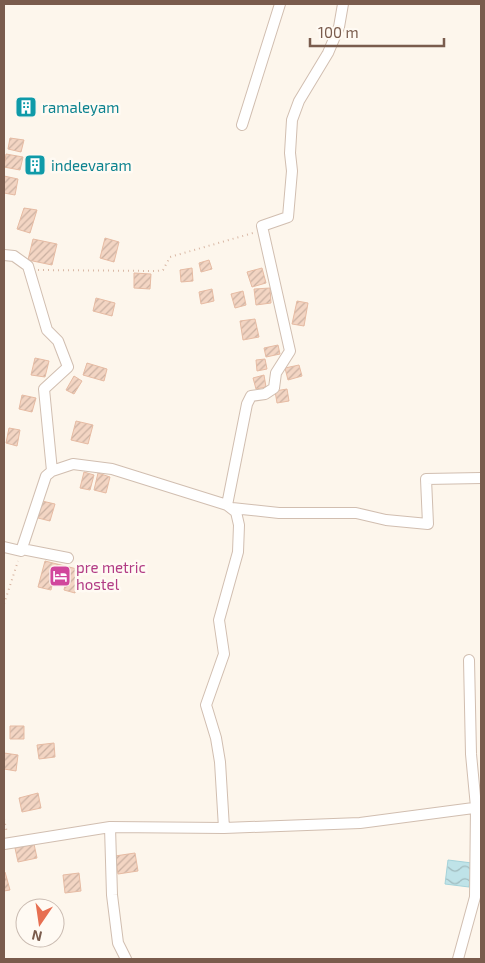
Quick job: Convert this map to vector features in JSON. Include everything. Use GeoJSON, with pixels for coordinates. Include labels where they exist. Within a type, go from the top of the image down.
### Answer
{"type":"FeatureCollection","features":[{"type":"Feature","properties":{"kind":"street"},"geometry":{"type":"LineString","coordinates":[[242,125],[280,4]]}},
{"type":"Feature","properties":{"kind":"street"},"geometry":{"type":"LineString","coordinates":[[230,507],[251,396],[265,394],[274,388],[279,367],[290,351],[262,226],[288,217],[292,171],[290,153],[292,120],[298,101],[328,53],[339,27],[343,4]]}},
{"type":"Feature","properties":{"kind":"street"},"geometry":{"type":"LineString","coordinates":[[4,255],[14,256],[28,266],[47,330],[58,342],[68,367],[44,389],[52,472]]}},
{"type":"Feature","properties":{"kind":"street"},"geometry":{"type":"LineString","coordinates":[[21,550],[46,476],[73,464],[112,469],[230,507],[279,514],[356,513],[386,520],[428,524],[426,478],[481,478]]}},
{"type":"Feature","properties":{"kind":"street"},"geometry":{"type":"LineString","coordinates":[[224,828],[220,762],[216,738],[206,705],[224,654],[219,620],[238,552],[239,525],[236,512],[230,507]]}},
{"type":"Feature","properties":{"kind":"street"},"geometry":{"type":"LineString","coordinates":[[4,547],[68,558]]}},
{"type":"Feature","properties":{"kind":"street"},"geometry":{"type":"LineString","coordinates":[[458,959],[475,897],[479,807],[471,754],[469,660]]}},
{"type":"Feature","properties":{"kind":"street"},"geometry":{"type":"LineString","coordinates":[[6,843],[110,827],[224,828],[360,823],[479,807]]}},
{"type":"Feature","properties":{"kind":"street"},"geometry":{"type":"LineString","coordinates":[[110,827],[112,895],[118,943],[126,959]]}},
{"type":"Feature","properties":{"kind":"path"},"geometry":{"type":"LineString","coordinates":[[30,270],[157,272],[163,270],[170,257],[263,230]]}},
{"type":"Feature","properties":{"kind":"path"},"geometry":{"type":"LineString","coordinates":[[4,604],[21,550]]}},
{"type":"Feature","properties":{"kind":"path"},"geometry":{"type":"LineString","coordinates":[[4,819],[6,843]]}},
{"type":"Feature","properties":{"kind":"water"},"geometry":{"type":"Polygon","coordinates":[[[448,860],[472,863],[469,887],[445,884],[448,860]]]}},
{"type":"Feature","properties":{"kind":"building","name":"ramaleyam"},"geometry":{"type":"Polygon","coordinates":[[[21,98],[35,101],[32,116],[18,113],[21,98]]]}},
{"type":"Feature","properties":{"kind":"building"},"geometry":{"type":"Polygon","coordinates":[[[10,138],[24,140],[21,152],[8,149],[10,138]]]}},
{"type":"Feature","properties":{"kind":"building"},"geometry":{"type":"Polygon","coordinates":[[[6,154],[23,157],[20,170],[4,167],[6,154]]]}},
{"type":"Feature","properties":{"kind":"building","name":"indeevaram"},"geometry":{"type":"Polygon","coordinates":[[[29,157],[44,160],[41,173],[27,171],[29,157]]]}},
{"type":"Feature","properties":{"kind":"building"},"geometry":{"type":"Polygon","coordinates":[[[4,176],[18,179],[15,195],[4,193],[4,176]]]}},
{"type":"Feature","properties":{"kind":"building"},"geometry":{"type":"Polygon","coordinates":[[[24,208],[37,210],[30,233],[17,229],[24,208]]]}},
{"type":"Feature","properties":{"kind":"building"},"geometry":{"type":"Polygon","coordinates":[[[105,238],[119,242],[114,262],[100,258],[105,238]]]}},
{"type":"Feature","properties":{"kind":"building"},"geometry":{"type":"Polygon","coordinates":[[[33,239],[57,244],[52,265],[28,260],[33,239]]]}},
{"type":"Feature","properties":{"kind":"building"},"geometry":{"type":"Polygon","coordinates":[[[209,260],[212,269],[201,272],[199,263],[209,260]]]}},
{"type":"Feature","properties":{"kind":"building"},"geometry":{"type":"Polygon","coordinates":[[[192,268],[193,281],[181,282],[180,270],[192,268]]]}},
{"type":"Feature","properties":{"kind":"building"},"geometry":{"type":"Polygon","coordinates":[[[262,268],[266,283],[252,287],[247,272],[262,268]]]}},
{"type":"Feature","properties":{"kind":"building"},"geometry":{"type":"Polygon","coordinates":[[[134,273],[151,274],[150,289],[134,288],[134,273]]]}},
{"type":"Feature","properties":{"kind":"building"},"geometry":{"type":"Polygon","coordinates":[[[270,288],[271,303],[256,305],[254,289],[270,288]]]}},
{"type":"Feature","properties":{"kind":"building"},"geometry":{"type":"Polygon","coordinates":[[[212,289],[214,301],[201,304],[199,292],[212,289]]]}},
{"type":"Feature","properties":{"kind":"building"},"geometry":{"type":"Polygon","coordinates":[[[243,291],[246,305],[235,308],[231,294],[243,291]]]}},
{"type":"Feature","properties":{"kind":"building"},"geometry":{"type":"Polygon","coordinates":[[[96,298],[115,303],[112,316],[93,311],[96,298]]]}},
{"type":"Feature","properties":{"kind":"building"},"geometry":{"type":"Polygon","coordinates":[[[297,301],[308,303],[304,326],[292,324],[297,301]]]}},
{"type":"Feature","properties":{"kind":"building"},"geometry":{"type":"Polygon","coordinates":[[[255,319],[259,337],[243,340],[240,321],[255,319]]]}},
{"type":"Feature","properties":{"kind":"building"},"geometry":{"type":"Polygon","coordinates":[[[278,345],[280,354],[266,357],[264,348],[278,345]]]}},
{"type":"Feature","properties":{"kind":"building"},"geometry":{"type":"Polygon","coordinates":[[[35,358],[49,361],[45,377],[31,375],[35,358]]]}},
{"type":"Feature","properties":{"kind":"building"},"geometry":{"type":"Polygon","coordinates":[[[265,359],[267,369],[257,371],[256,360],[265,359]]]}},
{"type":"Feature","properties":{"kind":"building"},"geometry":{"type":"Polygon","coordinates":[[[87,363],[107,369],[104,381],[83,375],[87,363]]]}},
{"type":"Feature","properties":{"kind":"building"},"geometry":{"type":"Polygon","coordinates":[[[299,365],[302,376],[288,380],[285,368],[299,365]]]}},
{"type":"Feature","properties":{"kind":"building"},"geometry":{"type":"Polygon","coordinates":[[[264,375],[266,387],[256,389],[253,378],[264,375]]]}},
{"type":"Feature","properties":{"kind":"building"},"geometry":{"type":"Polygon","coordinates":[[[74,376],[82,381],[74,394],[66,390],[74,376]]]}},
{"type":"Feature","properties":{"kind":"building"},"geometry":{"type":"Polygon","coordinates":[[[287,389],[289,401],[277,403],[275,391],[287,389]]]}},
{"type":"Feature","properties":{"kind":"building"},"geometry":{"type":"Polygon","coordinates":[[[22,395],[36,398],[32,412],[19,409],[22,395]]]}},
{"type":"Feature","properties":{"kind":"building"},"geometry":{"type":"Polygon","coordinates":[[[76,421],[93,425],[88,444],[71,440],[76,421]]]}},
{"type":"Feature","properties":{"kind":"building"},"geometry":{"type":"Polygon","coordinates":[[[9,428],[20,430],[17,446],[6,443],[9,428]]]}},
{"type":"Feature","properties":{"kind":"building"},"geometry":{"type":"Polygon","coordinates":[[[84,472],[94,475],[90,490],[80,488],[84,472]]]}},
{"type":"Feature","properties":{"kind":"building"},"geometry":{"type":"Polygon","coordinates":[[[98,473],[110,477],[106,493],[94,490],[98,473]]]}},
{"type":"Feature","properties":{"kind":"building"},"geometry":{"type":"Polygon","coordinates":[[[42,501],[55,504],[50,521],[38,518],[42,501]]]}},
{"type":"Feature","properties":{"kind":"building","name":"pre metric hostel"},"geometry":{"type":"Polygon","coordinates":[[[45,561],[81,570],[75,593],[64,590],[65,585],[53,581],[51,590],[38,587],[45,561]]]}},
{"type":"Feature","properties":{"kind":"building"},"geometry":{"type":"Polygon","coordinates":[[[10,726],[24,726],[24,739],[10,739],[10,726]]]}},
{"type":"Feature","properties":{"kind":"building"},"geometry":{"type":"Polygon","coordinates":[[[54,743],[55,757],[39,759],[37,745],[54,743]]]}},
{"type":"Feature","properties":{"kind":"building"},"geometry":{"type":"Polygon","coordinates":[[[4,753],[18,755],[16,771],[4,769],[4,753]]]}},
{"type":"Feature","properties":{"kind":"building"},"geometry":{"type":"Polygon","coordinates":[[[38,793],[41,808],[22,812],[19,798],[38,793]]]}},
{"type":"Feature","properties":{"kind":"building"},"geometry":{"type":"Polygon","coordinates":[[[34,844],[37,858],[18,862],[15,848],[34,844]]]}},
{"type":"Feature","properties":{"kind":"building"},"geometry":{"type":"Polygon","coordinates":[[[135,853],[138,871],[118,874],[115,856],[135,853]]]}},
{"type":"Feature","properties":{"kind":"building"},"geometry":{"type":"Polygon","coordinates":[[[4,873],[10,890],[4,891],[4,873]]]}},
{"type":"Feature","properties":{"kind":"building"},"geometry":{"type":"Polygon","coordinates":[[[79,873],[81,891],[65,893],[63,875],[79,873]]]}},
{"type":"Feature","properties":{"kind":"place","name":"ramaleyam"},"geometry":{"type":"Point","coordinates":[26,107]}},
{"type":"Feature","properties":{"kind":"place","name":"indeevaram"},"geometry":{"type":"Point","coordinates":[35,165]}},
{"type":"Feature","properties":{"kind":"place","name":"pre metric hostel"},"geometry":{"type":"Point","coordinates":[60,576]}}]}
